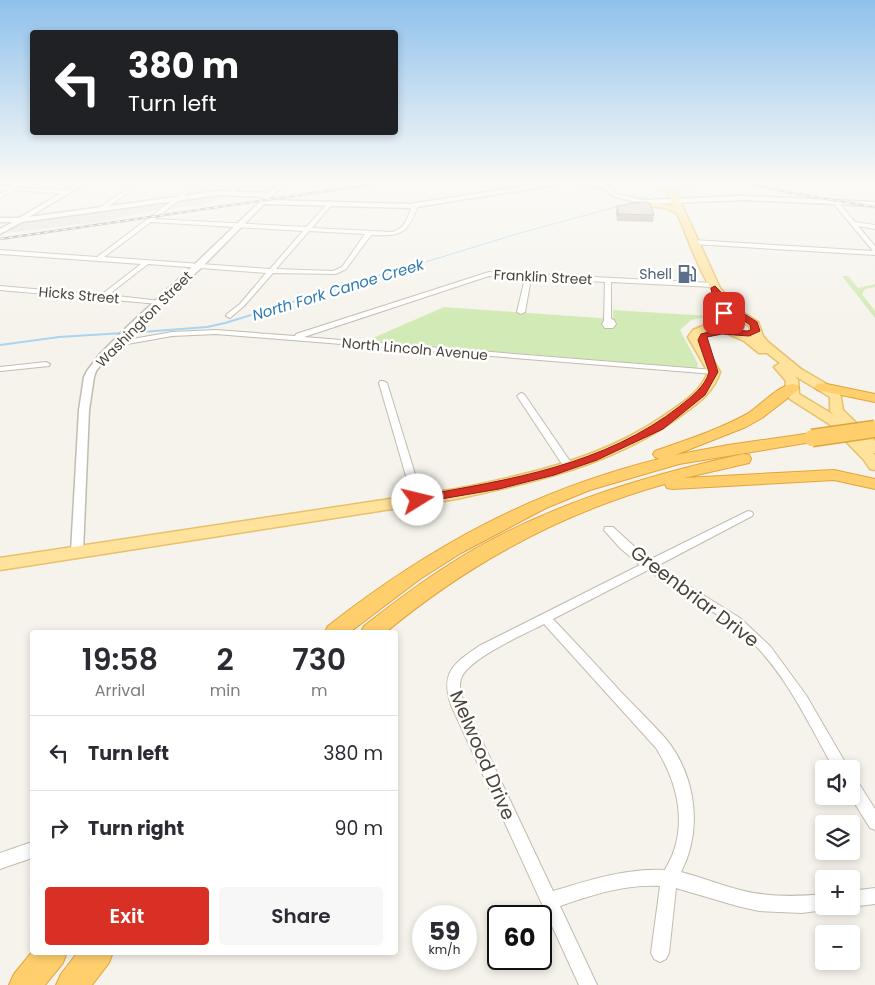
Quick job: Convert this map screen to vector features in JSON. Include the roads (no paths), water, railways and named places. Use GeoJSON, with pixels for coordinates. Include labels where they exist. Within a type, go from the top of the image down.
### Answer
{"type":"FeatureCollection","features":[{"type":"Feature","properties":{"kind":"highway"},"geometry":{"type":"LineString","coordinates":[[822,387],[875,398]]}},
{"type":"Feature","properties":{"kind":"highway"},"geometry":{"type":"LineString","coordinates":[[339,630],[403,580],[475,534],[589,479],[742,423],[763,411],[783,393],[792,388]]}},
{"type":"Feature","properties":{"kind":"highway"},"geometry":{"type":"LineString","coordinates":[[375,630],[425,590],[484,552],[530,527],[592,501],[657,479],[698,468],[875,428]]}},
{"type":"Feature","properties":{"kind":"highway"},"geometry":{"type":"LineString","coordinates":[[515,514],[561,495],[676,460],[815,441],[875,436]]}},
{"type":"Feature","properties":{"kind":"highway"},"geometry":{"type":"LineString","coordinates":[[592,501],[636,490],[690,482],[834,475],[875,484]]}},
{"type":"Feature","properties":{"kind":"highway"},"geometry":{"type":"LineString","coordinates":[[25,985],[50,955]]}},
{"type":"Feature","properties":{"kind":"highway"},"geometry":{"type":"LineString","coordinates":[[72,985],[96,955]]}},
{"type":"Feature","properties":{"kind":"main road"},"geometry":{"type":"LineString","coordinates":[[686,227],[724,313],[722,328],[748,339],[758,346],[790,376],[792,394],[796,399],[834,421],[875,466]]}},
{"type":"Feature","properties":{"kind":"main road"},"geometry":{"type":"LineString","coordinates":[[714,287],[736,312],[754,324],[760,340],[791,367],[836,395],[837,411],[875,449]]}},
{"type":"Feature","properties":{"kind":"main road"},"geometry":{"type":"LineString","coordinates":[[712,367],[694,337],[697,332],[732,318],[746,320]]}},
{"type":"Feature","properties":{"kind":"main road"},"geometry":{"type":"LineString","coordinates":[[0,564],[418,500],[499,485],[569,467],[623,445],[670,420],[702,393],[712,367],[702,340],[704,336],[716,332],[749,334],[756,330]]}},
{"type":"Feature","properties":{"kind":"main road"},"geometry":{"type":"LineString","coordinates":[[792,388],[805,384],[822,387]]}},
{"type":"Feature","properties":{"kind":"street"},"geometry":{"type":"LineString","coordinates":[[98,259],[141,227]]}},
{"type":"Feature","properties":{"kind":"street","name":"Washington Street"},"geometry":{"type":"LineString","coordinates":[[77,552],[84,401],[92,371],[103,356],[133,326],[238,227]]}},
{"type":"Feature","properties":{"kind":"street"},"geometry":{"type":"LineString","coordinates":[[273,227],[399,233],[405,227]]}},
{"type":"Feature","properties":{"kind":"street"},"geometry":{"type":"LineString","coordinates":[[857,227],[875,251]]}},
{"type":"Feature","properties":{"kind":"street"},"geometry":{"type":"LineString","coordinates":[[230,316],[307,229]]}},
{"type":"Feature","properties":{"kind":"street"},"geometry":{"type":"LineString","coordinates":[[0,252],[271,271],[338,272],[344,268],[369,233]]}},
{"type":"Feature","properties":{"kind":"street"},"geometry":{"type":"LineString","coordinates":[[692,242],[875,251]]}},
{"type":"Feature","properties":{"kind":"street"},"geometry":{"type":"LineString","coordinates":[[102,297],[146,263]]}},
{"type":"Feature","properties":{"kind":"street","name":"Franklin Street"},"geometry":{"type":"LineString","coordinates":[[293,338],[485,274],[529,274],[714,287]]}},
{"type":"Feature","properties":{"kind":"street"},"geometry":{"type":"LineString","coordinates":[[521,312],[529,274]]}},
{"type":"Feature","properties":{"kind":"street"},"geometry":{"type":"LineString","coordinates":[[607,320],[608,280]]}},
{"type":"Feature","properties":{"kind":"street","name":"Hicks Street"},"geometry":{"type":"LineString","coordinates":[[0,288],[159,302]]}},
{"type":"Feature","properties":{"kind":"street","name":"North Lincoln Avenue"},"geometry":{"type":"LineString","coordinates":[[119,341],[172,334],[214,334],[712,367]]}},
{"type":"Feature","properties":{"kind":"street"},"geometry":{"type":"LineString","coordinates":[[0,377],[2,368],[46,364]]}},
{"type":"Feature","properties":{"kind":"street"},"geometry":{"type":"LineString","coordinates":[[383,383],[418,500]]}},
{"type":"Feature","properties":{"kind":"street"},"geometry":{"type":"LineString","coordinates":[[521,396],[569,467]]}},
{"type":"Feature","properties":{"kind":"street","name":"Melwood Drive"},"geometry":{"type":"LineString","coordinates":[[588,985],[470,731],[457,700],[453,683],[454,675],[464,662],[544,618],[748,514]]}},
{"type":"Feature","properties":{"kind":"street","name":"Greenbriar Drive"},"geometry":{"type":"LineString","coordinates":[[609,530],[680,588],[736,622],[767,650],[784,674],[837,760]]}},
{"type":"Feature","properties":{"kind":"street"},"geometry":{"type":"LineString","coordinates":[[544,618],[662,744],[677,768],[685,793],[687,820],[680,855],[669,879],[660,953]]}},
{"type":"Feature","properties":{"kind":"street"},"geometry":{"type":"LineString","coordinates":[[860,799],[875,823]]}},
{"type":"Feature","properties":{"kind":"street"},"geometry":{"type":"LineString","coordinates":[[0,861],[30,851]]}},
{"type":"Feature","properties":{"kind":"street"},"geometry":{"type":"LineString","coordinates":[[548,901],[626,880],[654,877],[669,879],[754,902],[789,905],[815,903]]}},
{"type":"Feature","properties":{"kind":"street"},"geometry":{"type":"LineString","coordinates":[[860,898],[875,896]]}},
{"type":"Feature","properties":{"kind":"waterway","name":"North Fork Canoe Creek"},"geometry":{"type":"LineString","coordinates":[[393,272],[542,227]]}},
{"type":"Feature","properties":{"kind":"waterway","name":"North Fork Canoe Creek"},"geometry":{"type":"LineString","coordinates":[[129,333],[207,327],[225,323],[397,270]]}},
{"type":"Feature","properties":{"kind":"waterway","name":"North Fork Canoe Creek"},"geometry":{"type":"LineString","coordinates":[[0,345],[59,337],[123,333]]}},
{"type":"Feature","properties":{"kind":"railway"},"geometry":{"type":"LineString","coordinates":[[0,239],[82,227]]}},
{"type":"Feature","properties":{"kind":"place","name":"Shell"},"geometry":{"type":"Point","coordinates":[687,274]}}]}
